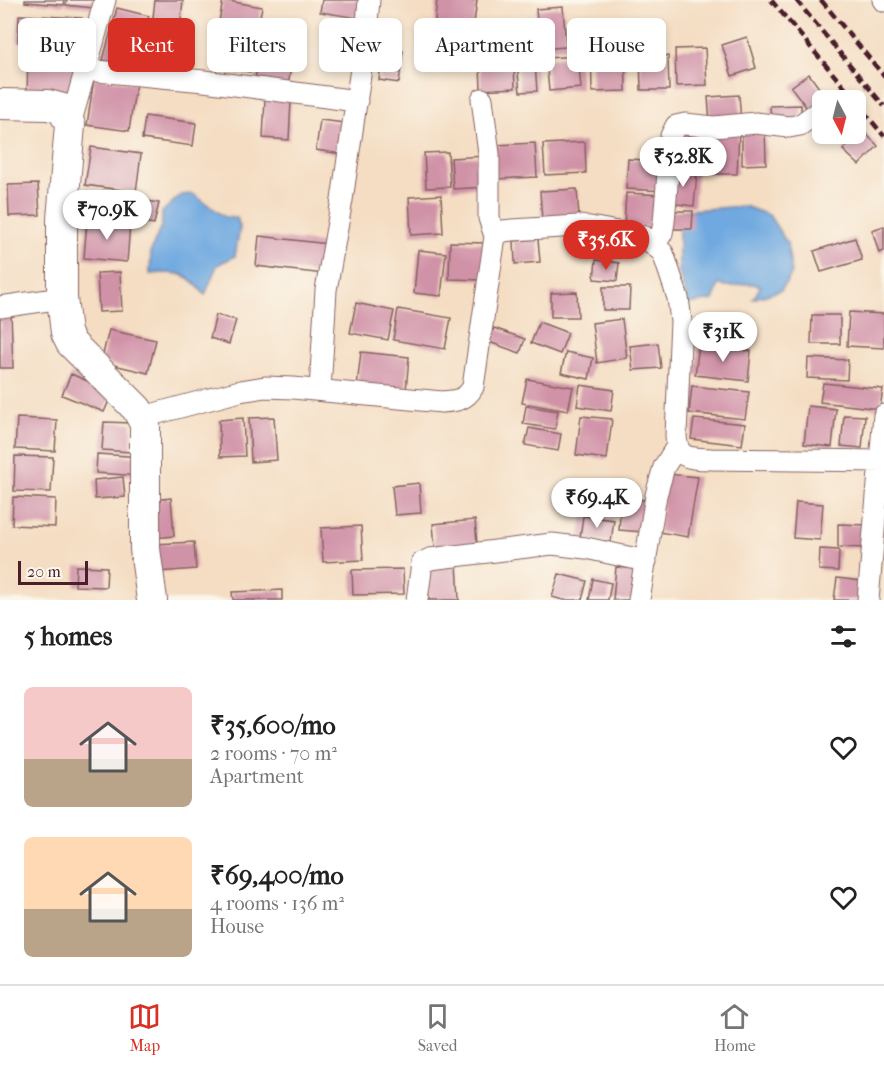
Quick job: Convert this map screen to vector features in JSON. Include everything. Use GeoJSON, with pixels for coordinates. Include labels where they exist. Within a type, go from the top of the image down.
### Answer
{"type":"FeatureCollection","features":[{"type":"Feature","properties":{"kind":"street"},"geometry":{"type":"LineString","coordinates":[[96,33],[105,0]]}},
{"type":"Feature","properties":{"kind":"street"},"geometry":{"type":"LineString","coordinates":[[320,390],[326,290],[357,101],[369,0]]}},
{"type":"Feature","properties":{"kind":"street"},"geometry":{"type":"LineString","coordinates":[[96,71],[204,81],[357,101]]}},
{"type":"Feature","properties":{"kind":"street"},"geometry":{"type":"LineString","coordinates":[[85,72],[70,125],[62,219],[64,323],[71,343],[138,409],[143,417],[146,433],[145,549],[152,600]]}},
{"type":"Feature","properties":{"kind":"street"},"geometry":{"type":"LineString","coordinates":[[143,417],[240,391],[265,387],[442,402],[463,399],[468,395],[473,387],[495,236],[489,218],[489,154],[482,99]]}},
{"type":"Feature","properties":{"kind":"street"},"geometry":{"type":"LineString","coordinates":[[0,104],[48,105],[63,109],[70,125]]}},
{"type":"Feature","properties":{"kind":"street"},"geometry":{"type":"LineString","coordinates":[[655,244],[662,233],[664,222],[671,136],[676,126],[685,124],[714,127],[756,123],[789,127],[800,125],[812,116]]}},
{"type":"Feature","properties":{"kind":"street"},"geometry":{"type":"LineString","coordinates":[[495,236],[503,231],[578,226],[638,235],[655,244],[663,254],[678,298],[680,315],[677,446],[680,453],[690,458],[882,461]]}},
{"type":"Feature","properties":{"kind":"street"},"geometry":{"type":"LineString","coordinates":[[0,307],[62,298]]}},
{"type":"Feature","properties":{"kind":"street"},"geometry":{"type":"LineString","coordinates":[[868,600],[882,461],[884,415]]}},
{"type":"Feature","properties":{"kind":"street"},"geometry":{"type":"LineString","coordinates":[[639,600],[656,495],[662,475],[677,446]]}},
{"type":"Feature","properties":{"kind":"street"},"geometry":{"type":"LineString","coordinates":[[417,600],[422,563],[430,559],[552,544],[586,548],[646,561]]}},
{"type":"Feature","properties":{"kind":"water"},"geometry":{"type":"Polygon","coordinates":[[[193,194],[225,217],[237,218],[240,227],[235,256],[217,265],[205,295],[193,282],[182,275],[150,274],[151,251],[162,224],[162,212],[181,195],[193,194]]]}},
{"type":"Feature","properties":{"kind":"water"},"geometry":{"type":"Polygon","coordinates":[[[744,206],[769,215],[787,243],[792,273],[781,290],[753,299],[761,286],[719,284],[713,300],[688,304],[679,272],[679,211],[744,206]]]}},
{"type":"Feature","properties":{"kind":"building"},"geometry":{"type":"Polygon","coordinates":[[[25,0],[65,0],[64,5],[25,2],[25,0]]]}},
{"type":"Feature","properties":{"kind":"building"},"geometry":{"type":"Polygon","coordinates":[[[67,0],[94,0],[93,8],[66,5],[67,0]]]}},
{"type":"Feature","properties":{"kind":"building"},"geometry":{"type":"Polygon","coordinates":[[[155,0],[183,0],[181,18],[153,18],[155,0]]]}},
{"type":"Feature","properties":{"kind":"building"},"geometry":{"type":"Polygon","coordinates":[[[223,0],[262,7],[260,18],[220,18],[223,0]]]}},
{"type":"Feature","properties":{"kind":"building"},"geometry":{"type":"Polygon","coordinates":[[[322,0],[367,0],[364,18],[320,12],[322,0]]]}},
{"type":"Feature","properties":{"kind":"building"},"geometry":{"type":"Polygon","coordinates":[[[437,0],[477,0],[475,18],[435,18],[437,0]]]}},
{"type":"Feature","properties":{"kind":"building"},"geometry":{"type":"Polygon","coordinates":[[[563,7],[566,47],[555,48],[555,18],[537,18],[536,9],[563,7]]]}},
{"type":"Feature","properties":{"kind":"building"},"geometry":{"type":"Polygon","coordinates":[[[117,8],[149,16],[149,18],[114,18],[117,8]]]}},
{"type":"Feature","properties":{"kind":"building"},"geometry":{"type":"Polygon","coordinates":[[[19,15],[82,18],[19,18],[19,15]]]}},
{"type":"Feature","properties":{"kind":"building"},"geometry":{"type":"Polygon","coordinates":[[[747,37],[756,68],[732,76],[722,45],[747,37]]]}},
{"type":"Feature","properties":{"kind":"building"},"geometry":{"type":"Polygon","coordinates":[[[108,41],[108,61],[103,60],[108,41]]]}},
{"type":"Feature","properties":{"kind":"building"},"geometry":{"type":"Polygon","coordinates":[[[705,48],[707,85],[676,86],[675,49],[705,48]]]}},
{"type":"Feature","properties":{"kind":"building"},"geometry":{"type":"Polygon","coordinates":[[[666,56],[668,56],[669,90],[641,90],[640,72],[666,72],[666,56]]]}},
{"type":"Feature","properties":{"kind":"building"},"geometry":{"type":"Polygon","coordinates":[[[555,57],[567,57],[567,72],[580,72],[581,88],[549,91],[547,72],[555,72],[555,57]]]}},
{"type":"Feature","properties":{"kind":"building"},"geometry":{"type":"Polygon","coordinates":[[[28,72],[77,72],[73,95],[27,98],[28,72]]]}},
{"type":"Feature","properties":{"kind":"building"},"geometry":{"type":"Polygon","coordinates":[[[256,72],[290,72],[288,87],[255,83],[256,72]]]}},
{"type":"Feature","properties":{"kind":"building"},"geometry":{"type":"Polygon","coordinates":[[[380,72],[400,72],[399,83],[379,80],[380,72]]]}},
{"type":"Feature","properties":{"kind":"building"},"geometry":{"type":"Polygon","coordinates":[[[480,72],[514,72],[515,88],[481,90],[480,72]]]}},
{"type":"Feature","properties":{"kind":"building"},"geometry":{"type":"Polygon","coordinates":[[[518,72],[536,72],[537,91],[520,92],[518,72]]]}},
{"type":"Feature","properties":{"kind":"building"},"geometry":{"type":"Polygon","coordinates":[[[592,72],[626,72],[626,91],[592,92],[592,72]]]}},
{"type":"Feature","properties":{"kind":"building"},"geometry":{"type":"Polygon","coordinates":[[[809,74],[821,90],[812,90],[812,110],[810,112],[791,87],[809,74]]]}},
{"type":"Feature","properties":{"kind":"building"},"geometry":{"type":"Polygon","coordinates":[[[94,78],[136,83],[129,131],[87,125],[94,78]]]}},
{"type":"Feature","properties":{"kind":"building"},"geometry":{"type":"Polygon","coordinates":[[[739,95],[741,122],[710,124],[708,97],[739,95]]]}},
{"type":"Feature","properties":{"kind":"building"},"geometry":{"type":"Polygon","coordinates":[[[265,99],[291,101],[289,140],[263,138],[265,99]]]}},
{"type":"Feature","properties":{"kind":"building"},"geometry":{"type":"Polygon","coordinates":[[[801,105],[801,122],[771,123],[770,106],[801,105]]]}},
{"type":"Feature","properties":{"kind":"building"},"geometry":{"type":"Polygon","coordinates":[[[145,116],[196,123],[193,146],[142,139],[145,116]]]}},
{"type":"Feature","properties":{"kind":"building"},"geometry":{"type":"Polygon","coordinates":[[[320,120],[345,123],[341,154],[316,150],[320,120]]]}},
{"type":"Feature","properties":{"kind":"building"},"geometry":{"type":"Polygon","coordinates":[[[765,126],[766,164],[742,165],[742,127],[765,126]]]}},
{"type":"Feature","properties":{"kind":"building"},"geometry":{"type":"Polygon","coordinates":[[[681,127],[707,130],[704,170],[677,168],[681,127]]]}},
{"type":"Feature","properties":{"kind":"building"},"geometry":{"type":"Polygon","coordinates":[[[713,132],[739,133],[737,174],[712,174],[713,132]]]}},
{"type":"Feature","properties":{"kind":"building"},"geometry":{"type":"Polygon","coordinates":[[[866,134],[878,146],[859,165],[843,150],[849,144],[866,144],[866,134]]]}},
{"type":"Feature","properties":{"kind":"building"},"geometry":{"type":"Polygon","coordinates":[[[585,142],[586,173],[545,175],[543,144],[585,142]]]}},
{"type":"Feature","properties":{"kind":"building"},"geometry":{"type":"Polygon","coordinates":[[[535,143],[537,177],[495,179],[494,145],[535,143]]]}},
{"type":"Feature","properties":{"kind":"building"},"geometry":{"type":"Polygon","coordinates":[[[91,147],[141,154],[136,192],[85,185],[91,147]]]}},
{"type":"Feature","properties":{"kind":"building"},"geometry":{"type":"Polygon","coordinates":[[[448,152],[450,187],[426,188],[424,153],[448,152]]]}},
{"type":"Feature","properties":{"kind":"building"},"geometry":{"type":"Polygon","coordinates":[[[486,156],[488,187],[453,189],[451,158],[486,156]]]}},
{"type":"Feature","properties":{"kind":"building"},"geometry":{"type":"Polygon","coordinates":[[[628,159],[667,161],[665,191],[626,189],[628,159]]]}},
{"type":"Feature","properties":{"kind":"building"},"geometry":{"type":"Polygon","coordinates":[[[672,170],[697,173],[694,206],[668,203],[672,170]]]}},
{"type":"Feature","properties":{"kind":"building"},"geometry":{"type":"Polygon","coordinates":[[[38,184],[40,215],[9,216],[8,185],[38,184]]]}},
{"type":"Feature","properties":{"kind":"building"},"geometry":{"type":"Polygon","coordinates":[[[577,189],[579,218],[542,221],[540,191],[577,189]]]}},
{"type":"Feature","properties":{"kind":"building"},"geometry":{"type":"Polygon","coordinates":[[[626,193],[662,195],[660,228],[624,226],[626,193]]]}},
{"type":"Feature","properties":{"kind":"building"},"geometry":{"type":"Polygon","coordinates":[[[86,195],[121,199],[119,217],[84,213],[86,195]]]}},
{"type":"Feature","properties":{"kind":"building"},"geometry":{"type":"Polygon","coordinates":[[[441,195],[443,233],[411,235],[409,197],[441,195]]]}},
{"type":"Feature","properties":{"kind":"building"},"geometry":{"type":"Polygon","coordinates":[[[129,198],[159,203],[154,224],[125,219],[129,198]]]}},
{"type":"Feature","properties":{"kind":"building"},"geometry":{"type":"Polygon","coordinates":[[[668,211],[693,211],[692,229],[668,229],[668,211]]]}},
{"type":"Feature","properties":{"kind":"building"},"geometry":{"type":"Polygon","coordinates":[[[87,220],[130,224],[127,262],[84,258],[87,220]]]}},
{"type":"Feature","properties":{"kind":"building"},"geometry":{"type":"Polygon","coordinates":[[[884,226],[884,251],[879,253],[872,230],[884,226]]]}},
{"type":"Feature","properties":{"kind":"building"},"geometry":{"type":"Polygon","coordinates":[[[259,236],[328,244],[324,274],[256,266],[259,236]]]}},
{"type":"Feature","properties":{"kind":"building"},"geometry":{"type":"Polygon","coordinates":[[[855,238],[862,260],[821,272],[814,251],[855,238]]]}},
{"type":"Feature","properties":{"kind":"building"},"geometry":{"type":"Polygon","coordinates":[[[538,239],[540,262],[515,264],[514,241],[538,239]]]}},
{"type":"Feature","properties":{"kind":"building"},"geometry":{"type":"Polygon","coordinates":[[[450,242],[484,243],[483,280],[449,279],[450,242]]]}},
{"type":"Feature","properties":{"kind":"building"},"geometry":{"type":"Polygon","coordinates":[[[418,250],[446,253],[441,296],[414,293],[418,250]]]}},
{"type":"Feature","properties":{"kind":"building"},"geometry":{"type":"Polygon","coordinates":[[[596,260],[619,263],[617,281],[594,279],[596,260]]]}},
{"type":"Feature","properties":{"kind":"building"},"geometry":{"type":"Polygon","coordinates":[[[120,272],[122,311],[99,312],[97,273],[120,272]]]}},
{"type":"Feature","properties":{"kind":"building"},"geometry":{"type":"Polygon","coordinates":[[[603,287],[630,287],[629,310],[603,310],[603,287]]]}},
{"type":"Feature","properties":{"kind":"building"},"geometry":{"type":"Polygon","coordinates":[[[577,292],[578,317],[551,317],[551,293],[577,292]]]}},
{"type":"Feature","properties":{"kind":"building"},"geometry":{"type":"Polygon","coordinates":[[[356,303],[394,311],[388,340],[350,333],[356,303]]]}},
{"type":"Feature","properties":{"kind":"building"},"geometry":{"type":"Polygon","coordinates":[[[398,309],[451,318],[445,349],[393,340],[398,309]]]}},
{"type":"Feature","properties":{"kind":"building"},"geometry":{"type":"Polygon","coordinates":[[[0,312],[11,312],[13,368],[0,368],[0,312]]]}},
{"type":"Feature","properties":{"kind":"building"},"geometry":{"type":"Polygon","coordinates":[[[849,312],[884,314],[884,348],[847,346],[849,312]]]}},
{"type":"Feature","properties":{"kind":"building"},"geometry":{"type":"Polygon","coordinates":[[[216,315],[236,320],[229,344],[210,338],[216,315]]]}},
{"type":"Feature","properties":{"kind":"building"},"geometry":{"type":"Polygon","coordinates":[[[812,315],[840,315],[840,344],[811,344],[812,315]]]}},
{"type":"Feature","properties":{"kind":"building"},"geometry":{"type":"Polygon","coordinates":[[[622,319],[627,358],[597,363],[592,323],[622,319]]]}},
{"type":"Feature","properties":{"kind":"building"},"geometry":{"type":"Polygon","coordinates":[[[539,322],[568,333],[560,354],[531,343],[539,322]]]}},
{"type":"Feature","properties":{"kind":"building"},"geometry":{"type":"Polygon","coordinates":[[[494,328],[525,339],[520,353],[489,342],[494,328]]]}},
{"type":"Feature","properties":{"kind":"building"},"geometry":{"type":"Polygon","coordinates":[[[109,330],[156,340],[148,373],[101,362],[109,330]]]}},
{"type":"Feature","properties":{"kind":"building"},"geometry":{"type":"Polygon","coordinates":[[[658,343],[661,368],[633,370],[630,346],[658,343]]]}},
{"type":"Feature","properties":{"kind":"building"},"geometry":{"type":"Polygon","coordinates":[[[699,345],[751,351],[748,381],[695,375],[699,345]]]}},
{"type":"Feature","properties":{"kind":"building"},"geometry":{"type":"Polygon","coordinates":[[[361,352],[409,357],[406,391],[357,386],[361,352]]]}},
{"type":"Feature","properties":{"kind":"building"},"geometry":{"type":"Polygon","coordinates":[[[566,352],[593,358],[589,379],[561,373],[566,352]]]}},
{"type":"Feature","properties":{"kind":"building"},"geometry":{"type":"Polygon","coordinates":[[[808,358],[848,360],[847,380],[807,378],[808,358]]]}},
{"type":"Feature","properties":{"kind":"building"},"geometry":{"type":"Polygon","coordinates":[[[71,374],[113,392],[104,412],[62,395],[71,374]]]}},
{"type":"Feature","properties":{"kind":"building"},"geometry":{"type":"Polygon","coordinates":[[[527,379],[573,387],[568,411],[522,403],[527,379]]]}},
{"type":"Feature","properties":{"kind":"building"},"geometry":{"type":"Polygon","coordinates":[[[823,383],[883,389],[880,409],[820,402],[823,383]]]}},
{"type":"Feature","properties":{"kind":"building"},"geometry":{"type":"Polygon","coordinates":[[[580,385],[614,390],[611,411],[577,406],[580,385]]]}},
{"type":"Feature","properties":{"kind":"building"},"geometry":{"type":"Polygon","coordinates":[[[692,386],[749,392],[745,419],[689,413],[692,386]]]}},
{"type":"Feature","properties":{"kind":"building"},"geometry":{"type":"Polygon","coordinates":[[[526,406],[558,411],[555,429],[523,424],[526,406]]]}},
{"type":"Feature","properties":{"kind":"building"},"geometry":{"type":"Polygon","coordinates":[[[808,406],[836,409],[832,447],[804,444],[808,406]]]}},
{"type":"Feature","properties":{"kind":"building"},"geometry":{"type":"Polygon","coordinates":[[[844,415],[865,416],[862,448],[841,446],[844,415]]]}},
{"type":"Feature","properties":{"kind":"building"},"geometry":{"type":"Polygon","coordinates":[[[581,416],[612,419],[607,459],[576,455],[581,416]]]}},
{"type":"Feature","properties":{"kind":"building"},"geometry":{"type":"Polygon","coordinates":[[[274,417],[277,460],[251,462],[249,418],[274,417]]]}},
{"type":"Feature","properties":{"kind":"building"},"geometry":{"type":"Polygon","coordinates":[[[17,418],[57,420],[55,451],[15,449],[17,418]]]}},
{"type":"Feature","properties":{"kind":"building"},"geometry":{"type":"Polygon","coordinates":[[[243,418],[245,456],[220,457],[219,420],[243,418]]]}},
{"type":"Feature","properties":{"kind":"building"},"geometry":{"type":"Polygon","coordinates":[[[694,419],[745,424],[742,445],[691,439],[694,419]]]}},
{"type":"Feature","properties":{"kind":"building"},"geometry":{"type":"Polygon","coordinates":[[[104,422],[132,423],[131,452],[102,450],[104,422]]]}},
{"type":"Feature","properties":{"kind":"building"},"geometry":{"type":"Polygon","coordinates":[[[529,428],[561,434],[558,451],[525,445],[529,428]]]}},
{"type":"Feature","properties":{"kind":"building"},"geometry":{"type":"Polygon","coordinates":[[[97,454],[142,457],[141,476],[96,473],[97,454]]]}},
{"type":"Feature","properties":{"kind":"building"},"geometry":{"type":"Polygon","coordinates":[[[15,456],[53,457],[51,492],[14,491],[15,456]]]}},
{"type":"Feature","properties":{"kind":"building"},"geometry":{"type":"Polygon","coordinates":[[[666,474],[698,477],[688,537],[659,532],[666,474]]]}},
{"type":"Feature","properties":{"kind":"building"},"geometry":{"type":"Polygon","coordinates":[[[123,477],[125,497],[95,499],[94,480],[123,477]]]}},
{"type":"Feature","properties":{"kind":"building"},"geometry":{"type":"Polygon","coordinates":[[[419,483],[421,513],[395,515],[392,486],[419,483]]]}},
{"type":"Feature","properties":{"kind":"building"},"geometry":{"type":"Polygon","coordinates":[[[13,497],[56,499],[55,527],[12,525],[13,497]]]}},
{"type":"Feature","properties":{"kind":"building"},"geometry":{"type":"Polygon","coordinates":[[[171,498],[174,536],[154,538],[151,500],[171,498]]]}},
{"type":"Feature","properties":{"kind":"building"},"geometry":{"type":"Polygon","coordinates":[[[621,498],[645,500],[643,532],[619,530],[621,498]]]}},
{"type":"Feature","properties":{"kind":"building"},"geometry":{"type":"Polygon","coordinates":[[[796,502],[823,504],[820,540],[793,538],[796,502]]]}},
{"type":"Feature","properties":{"kind":"building"},"geometry":{"type":"Polygon","coordinates":[[[583,516],[614,520],[611,542],[580,538],[583,516]]]}},
{"type":"Feature","properties":{"kind":"building"},"geometry":{"type":"Polygon","coordinates":[[[475,520],[477,544],[435,548],[433,524],[475,520]]]}},
{"type":"Feature","properties":{"kind":"building"},"geometry":{"type":"Polygon","coordinates":[[[838,524],[869,525],[868,548],[838,547],[838,524]]]}},
{"type":"Feature","properties":{"kind":"building"},"geometry":{"type":"Polygon","coordinates":[[[361,526],[363,560],[323,562],[321,528],[361,526]]]}},
{"type":"Feature","properties":{"kind":"building"},"geometry":{"type":"Polygon","coordinates":[[[194,542],[196,569],[157,572],[155,544],[194,542]]]}},
{"type":"Feature","properties":{"kind":"building"},"geometry":{"type":"Polygon","coordinates":[[[820,549],[839,550],[838,571],[819,570],[820,549]]]}},
{"type":"Feature","properties":{"kind":"building"},"geometry":{"type":"Polygon","coordinates":[[[457,563],[459,600],[429,600],[427,564],[457,563]]]}},
{"type":"Feature","properties":{"kind":"building"},"geometry":{"type":"Polygon","coordinates":[[[76,566],[107,567],[106,587],[75,586],[76,566]]]}},
{"type":"Feature","properties":{"kind":"building"},"geometry":{"type":"Polygon","coordinates":[[[616,567],[637,569],[635,600],[613,600],[616,567]]]}},
{"type":"Feature","properties":{"kind":"building"},"geometry":{"type":"Polygon","coordinates":[[[403,569],[404,594],[353,595],[352,570],[403,569]]]}},
{"type":"Feature","properties":{"kind":"building"},"geometry":{"type":"Polygon","coordinates":[[[559,574],[587,581],[582,600],[563,600],[552,597],[559,574]]]}},
{"type":"Feature","properties":{"kind":"building"},"geometry":{"type":"Polygon","coordinates":[[[837,578],[869,582],[867,600],[834,600],[837,578]]]}},
{"type":"Feature","properties":{"kind":"building"},"geometry":{"type":"Polygon","coordinates":[[[593,579],[611,583],[608,600],[589,600],[593,579]]]}},
{"type":"Feature","properties":{"kind":"building"},"geometry":{"type":"Polygon","coordinates":[[[282,590],[282,600],[233,600],[232,592],[282,590]]]}},
{"type":"Feature","properties":{"kind":"railway"},"geometry":{"type":"LineString","coordinates":[[771,0],[847,90]]}},
{"type":"Feature","properties":{"kind":"railway"},"geometry":{"type":"LineString","coordinates":[[796,0],[884,106]]}},
{"type":"Feature","properties":{"kind":"railway"},"geometry":{"type":"LineString","coordinates":[[821,0],[884,76]]}},
{"type":"Feature","properties":{"kind":"railway"},"geometry":{"type":"LineString","coordinates":[[866,114],[884,136]]}}]}
